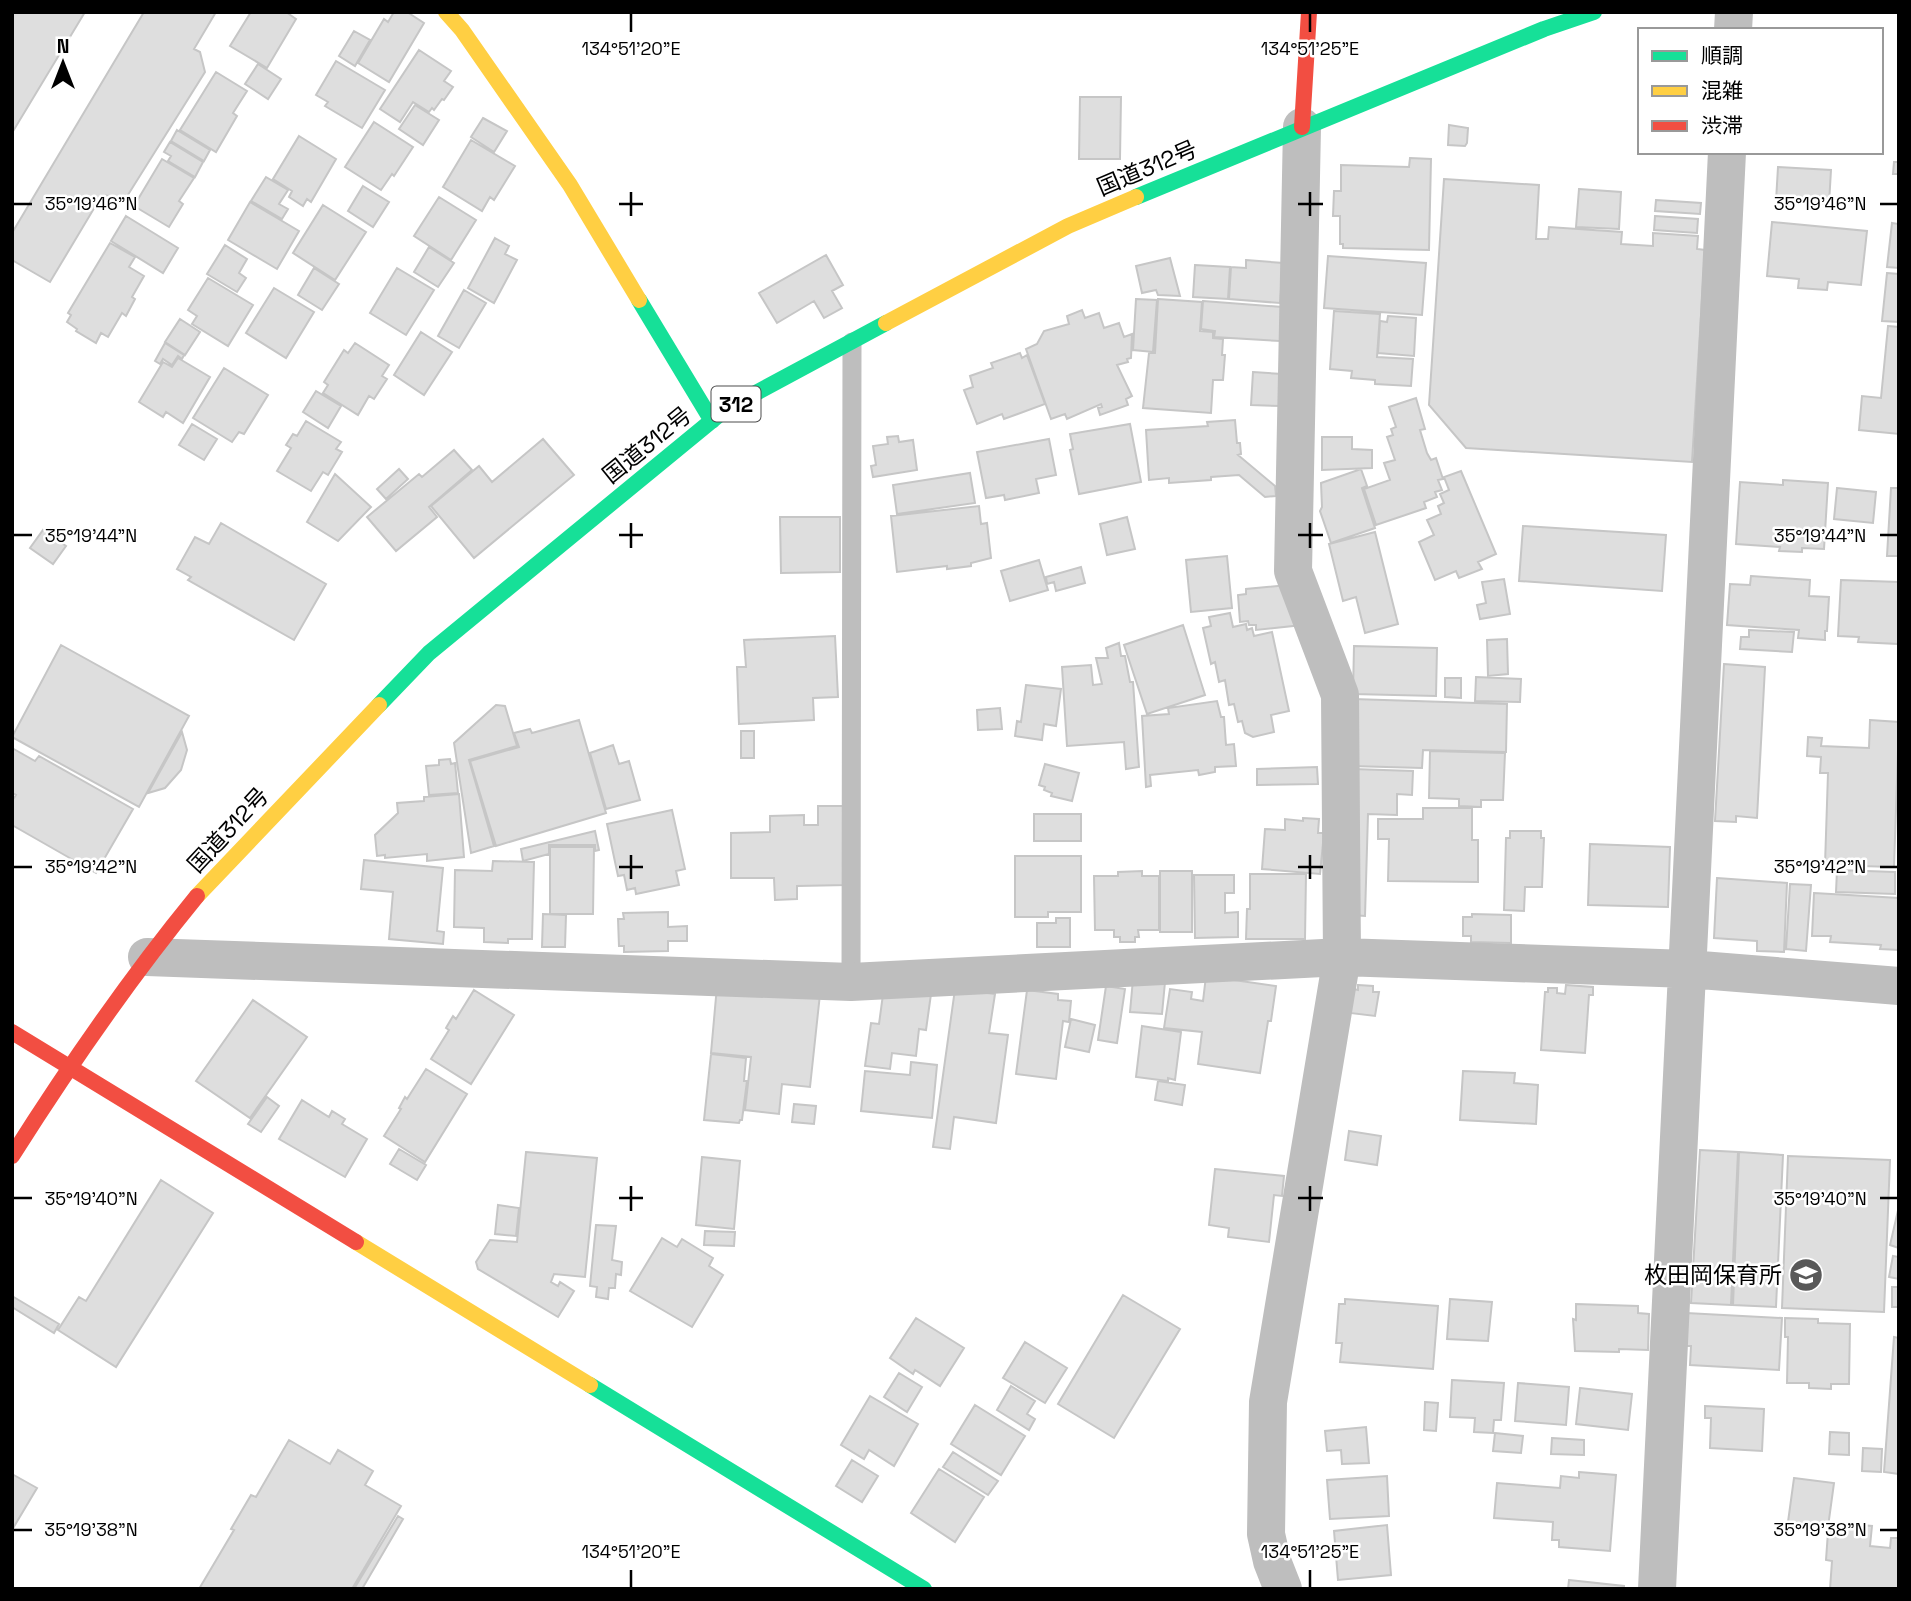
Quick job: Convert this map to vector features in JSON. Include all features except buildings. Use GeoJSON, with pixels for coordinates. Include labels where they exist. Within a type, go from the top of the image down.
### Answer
{"type":"FeatureCollection","features":[{"type":"Feature","properties":{"kind":"main road"},"geometry":{"type":"LineString","coordinates":[[446,12],[462,30],[570,185],[712,421]]}},
{"type":"Feature","properties":{"kind":"main road"},"geometry":{"type":"LineString","coordinates":[[1302,127],[1309,12]]}},
{"type":"Feature","properties":{"kind":"main road","name":"国道312号"},"geometry":{"type":"LineString","coordinates":[[12,1156],[69,1066],[147,957],[210,880],[429,653],[726,410],[1068,226],[1302,127],[1544,29],[1594,12]]}},
{"type":"Feature","properties":{"kind":"main road"},"geometry":{"type":"LineString","coordinates":[[12,1032],[924,1589]]}},
{"type":"Feature","properties":{"kind":"street"},"geometry":{"type":"LineString","coordinates":[[1283,1589],[1272,1561],[1266,1534],[1268,1402],[1342,957],[1340,695],[1293,570],[1302,127]]}},
{"type":"Feature","properties":{"kind":"street"},"geometry":{"type":"LineString","coordinates":[[1657,1589],[1727,154]]}},
{"type":"Feature","properties":{"kind":"street"},"geometry":{"type":"LineString","coordinates":[[147,957],[851,982],[1342,957],[1688,969],[1899,986]]}},
{"type":"Feature","properties":{"kind":"lane"},"geometry":{"type":"LineString","coordinates":[[851,982],[852,342]]}},
{"type":"Feature","properties":{"kind":"traffic: fast"},"geometry":{"type":"LineString","coordinates":[[1136,197],[1544,29],[1594,12]]}},
{"type":"Feature","properties":{"kind":"traffic: fast"},"geometry":{"type":"LineString","coordinates":[[639,300],[712,421]]}},
{"type":"Feature","properties":{"kind":"traffic: fast"},"geometry":{"type":"LineString","coordinates":[[379,705],[429,653],[726,409],[886,323]]}},
{"type":"Feature","properties":{"kind":"traffic: fast"},"geometry":{"type":"LineString","coordinates":[[590,1385],[924,1589]]}},
{"type":"Feature","properties":{"kind":"traffic: slow"},"geometry":{"type":"LineString","coordinates":[[446,12],[462,30],[570,185],[639,300]]}},
{"type":"Feature","properties":{"kind":"traffic: slow"},"geometry":{"type":"LineString","coordinates":[[886,323],[1068,226],[1136,197]]}},
{"type":"Feature","properties":{"kind":"traffic: slow"},"geometry":{"type":"LineString","coordinates":[[197,896],[379,705]]}},
{"type":"Feature","properties":{"kind":"traffic: slow"},"geometry":{"type":"LineString","coordinates":[[356,1242],[590,1385]]}},
{"type":"Feature","properties":{"kind":"traffic: jam"},"geometry":{"type":"LineString","coordinates":[[1302,127],[1309,12]]}},
{"type":"Feature","properties":{"kind":"traffic: jam"},"geometry":{"type":"LineString","coordinates":[[12,1156],[100,1023],[197,896]]}},
{"type":"Feature","properties":{"kind":"traffic: jam"},"geometry":{"type":"LineString","coordinates":[[12,1032],[356,1242]]}},
{"type":"Feature","properties":{"kind":"place","name":"枚田岡保育所"},"geometry":{"type":"Point","coordinates":[1806,1275]}}]}
